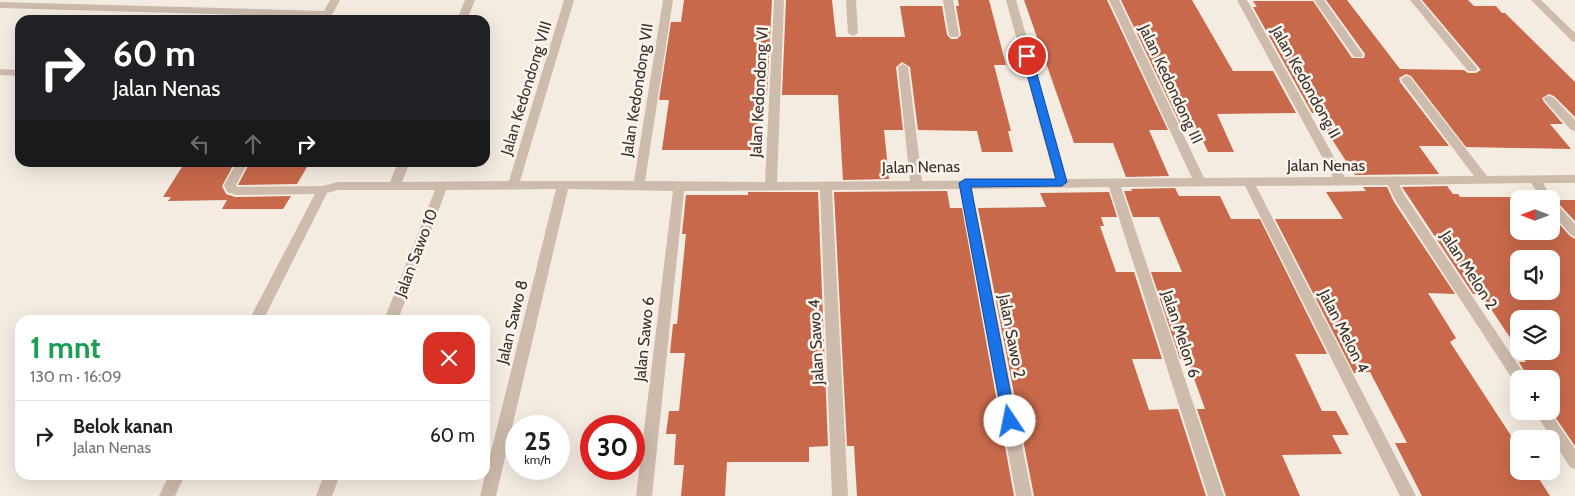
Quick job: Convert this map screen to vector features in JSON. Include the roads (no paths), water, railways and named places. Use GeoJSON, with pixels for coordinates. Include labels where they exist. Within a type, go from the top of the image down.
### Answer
{"type":"FeatureCollection","features":[{"type":"Feature","properties":{"kind":"street"},"geometry":{"type":"LineString","coordinates":[[327,15],[336,0]]}},
{"type":"Feature","properties":{"kind":"street"},"geometry":{"type":"LineString","coordinates":[[464,15],[470,0]]}},
{"type":"Feature","properties":{"kind":"street","name":"Jalan Kedondong VIII"},"geometry":{"type":"LineString","coordinates":[[513,186],[569,0]]}},
{"type":"Feature","properties":{"kind":"street","name":"Jalan Kedondong VII"},"geometry":{"type":"LineString","coordinates":[[639,185],[668,0]]}},
{"type":"Feature","properties":{"kind":"street","name":"Jalan Kedondong VI"},"geometry":{"type":"LineString","coordinates":[[771,186],[779,0]]}},
{"type":"Feature","properties":{"kind":"street"},"geometry":{"type":"LineString","coordinates":[[851,0],[854,33]]}},
{"type":"Feature","properties":{"kind":"street"},"geometry":{"type":"LineString","coordinates":[[948,0],[954,35]]}},
{"type":"Feature","properties":{"kind":"street"},"geometry":{"type":"LineString","coordinates":[[1011,0],[1062,182]]}},
{"type":"Feature","properties":{"kind":"street","name":"Jalan Kedondong III"},"geometry":{"type":"LineString","coordinates":[[1114,0],[1200,182]]}},
{"type":"Feature","properties":{"kind":"street","name":"Jalan Kedondong II"},"geometry":{"type":"LineString","coordinates":[[1242,0],[1341,181]]}},
{"type":"Feature","properties":{"kind":"street"},"geometry":{"type":"LineString","coordinates":[[1319,0],[1358,55]]}},
{"type":"Feature","properties":{"kind":"street"},"geometry":{"type":"LineString","coordinates":[[1416,0],[1472,69]]}},
{"type":"Feature","properties":{"kind":"street"},"geometry":{"type":"LineString","coordinates":[[1536,0],[1575,39]]}},
{"type":"Feature","properties":{"kind":"street"},"geometry":{"type":"LineString","coordinates":[[0,5],[272,15]]}},
{"type":"Feature","properties":{"kind":"street"},"geometry":{"type":"LineString","coordinates":[[902,67],[916,183]]}},
{"type":"Feature","properties":{"kind":"street"},"geometry":{"type":"LineString","coordinates":[[0,72],[15,73]]}},
{"type":"Feature","properties":{"kind":"street"},"geometry":{"type":"LineString","coordinates":[[1406,79],[1484,180]]}},
{"type":"Feature","properties":{"kind":"street"},"geometry":{"type":"LineString","coordinates":[[1549,99],[1575,127]]}},
{"type":"Feature","properties":{"kind":"street","name":"Jalan Nenas"},"geometry":{"type":"LineString","coordinates":[[240,167],[230,185],[236,191],[323,190],[338,186],[639,185],[679,187],[916,183],[1575,179]]}},
{"type":"Feature","properties":{"kind":"street"},"geometry":{"type":"LineString","coordinates":[[394,187],[402,167]]}},
{"type":"Feature","properties":{"kind":"street","name":"Jalan Melon 2"},"geometry":{"type":"LineString","coordinates":[[1391,180],[1400,198],[1514,370]]}},
{"type":"Feature","properties":{"kind":"street"},"geometry":{"type":"LineString","coordinates":[[1534,180],[1541,190]]}},
{"type":"Feature","properties":{"kind":"street","name":"Jalan Melon 4"},"geometry":{"type":"LineString","coordinates":[[1248,181],[1408,496]]}},
{"type":"Feature","properties":{"kind":"street","name":"Jalan Melon 6"},"geometry":{"type":"LineString","coordinates":[[1113,182],[1216,496]]}},
{"type":"Feature","properties":{"kind":"street","name":"Jalan Sawo 2"},"geometry":{"type":"LineString","coordinates":[[965,183],[1024,496]]}},
{"type":"Feature","properties":{"kind":"street","name":"Jalan Sawo 10"},"geometry":{"type":"LineString","coordinates":[[393,315],[442,186]]}},
{"type":"Feature","properties":{"kind":"street","name":"Jalan Sawo 8"},"geometry":{"type":"LineString","coordinates":[[488,496],[563,186]]}},
{"type":"Feature","properties":{"kind":"street","name":"Jalan Sawo 4"},"geometry":{"type":"LineString","coordinates":[[826,186],[840,496]]}},
{"type":"Feature","properties":{"kind":"street","name":"Jalan Sawo 6"},"geometry":{"type":"LineString","coordinates":[[644,496],[679,187]]}},
{"type":"Feature","properties":{"kind":"street"},"geometry":{"type":"LineString","coordinates":[[259,315],[323,190]]}},
{"type":"Feature","properties":{"kind":"street"},"geometry":{"type":"LineString","coordinates":[[1560,214],[1575,232]]}},
{"type":"Feature","properties":{"kind":"street"},"geometry":{"type":"LineString","coordinates":[[1547,420],[1575,462]]}},
{"type":"Feature","properties":{"kind":"street"},"geometry":{"type":"LineString","coordinates":[[166,496],[174,480]]}},
{"type":"Feature","properties":{"kind":"street"},"geometry":{"type":"LineString","coordinates":[[324,496],[330,480]]}}]}
